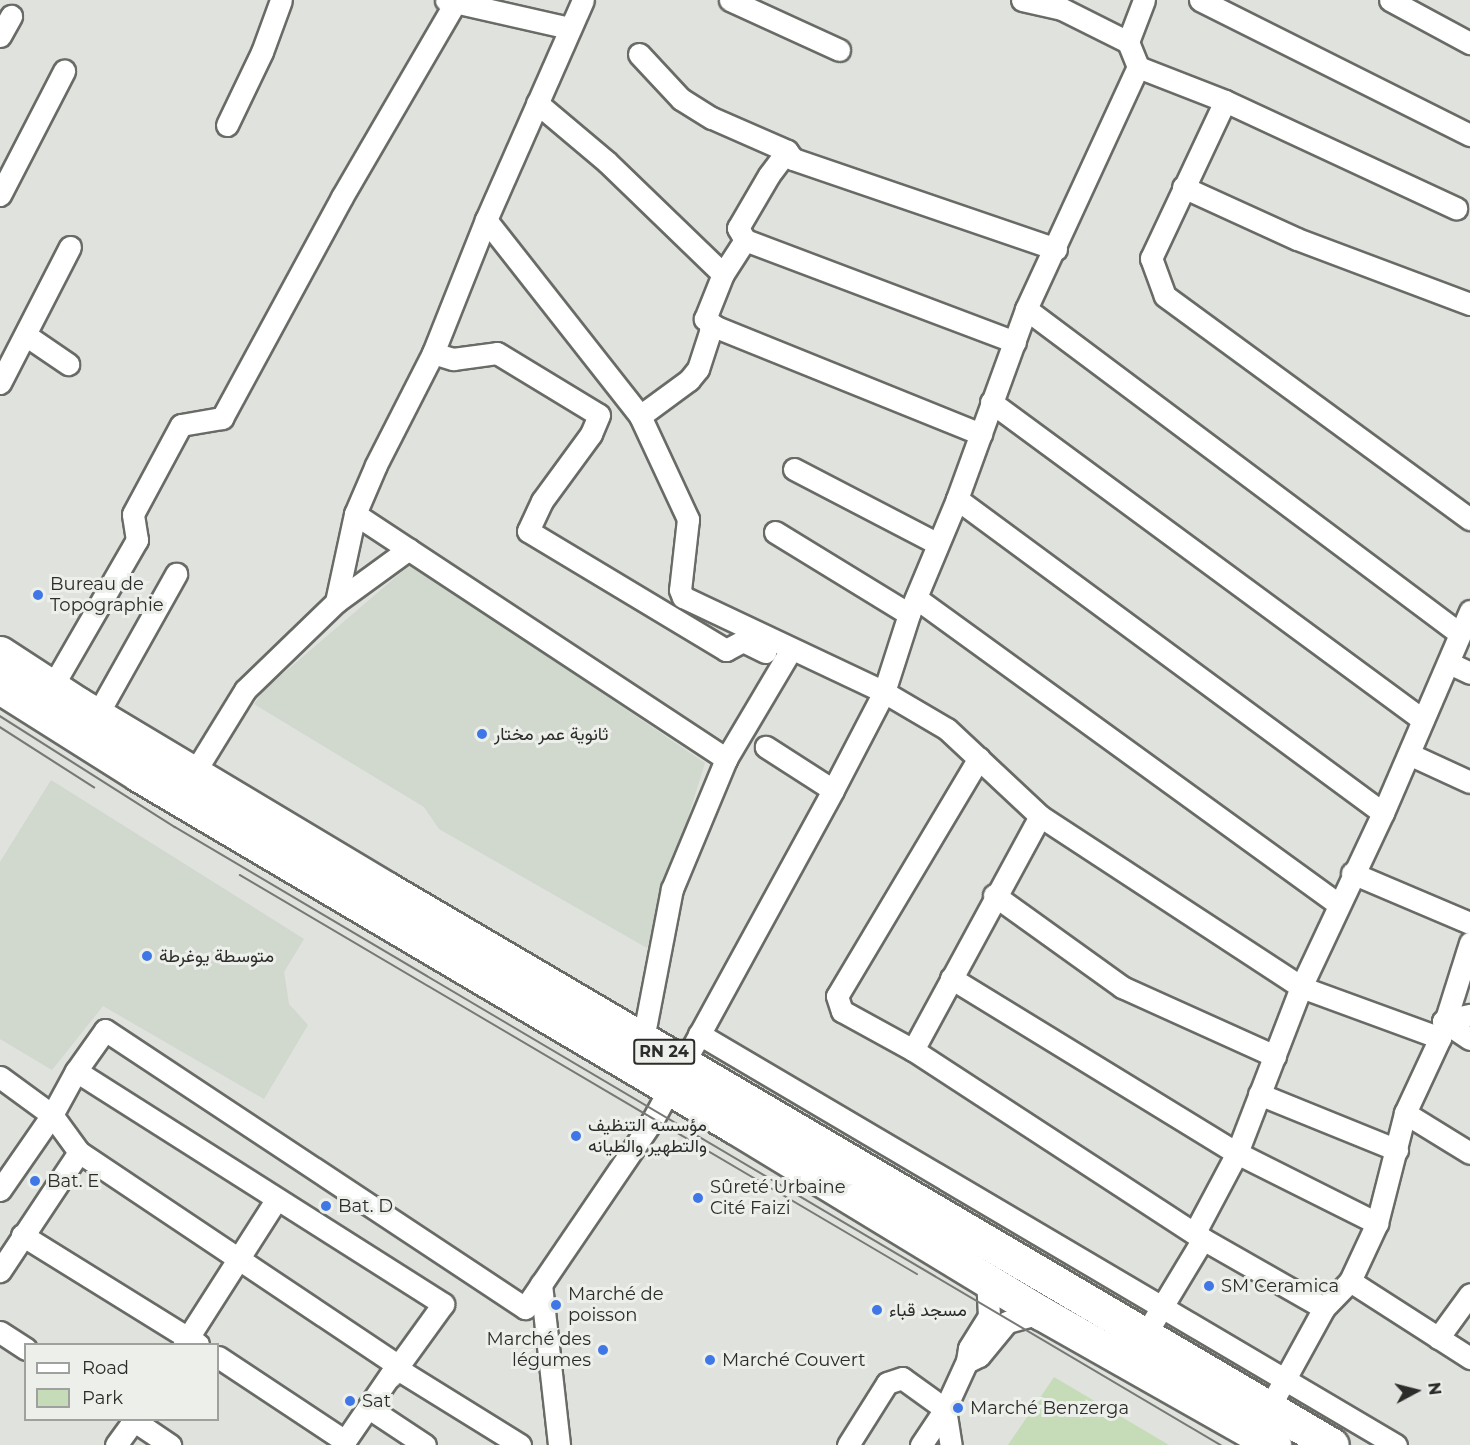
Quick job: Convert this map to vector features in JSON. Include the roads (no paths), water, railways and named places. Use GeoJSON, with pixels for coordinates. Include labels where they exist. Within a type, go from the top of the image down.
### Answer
{"type":"FeatureCollection","features":[{"type":"Feature","properties":{"kind":"main road","name":"RN 24"},"geometry":{"type":"LineString","coordinates":[[0,653],[97,716],[643,1039],[675,1075],[987,1280],[1274,1445]]}},
{"type":"Feature","properties":{"kind":"main road","name":"RN 24"},"geometry":{"type":"LineString","coordinates":[[0,687],[139,774],[675,1075],[1145,1335],[1332,1445]]}},
{"type":"Feature","properties":{"kind":"street"},"geometry":{"type":"LineString","coordinates":[[227,125],[262,52],[281,0]]}},
{"type":"Feature","properties":{"kind":"street"},"geometry":{"type":"LineString","coordinates":[[446,0],[569,28]]}},
{"type":"Feature","properties":{"kind":"street"},"geometry":{"type":"LineString","coordinates":[[336,602],[356,514],[376,465],[433,353],[486,220],[583,0]]}},
{"type":"Feature","properties":{"kind":"street"},"geometry":{"type":"LineString","coordinates":[[730,0],[839,50]]}},
{"type":"Feature","properties":{"kind":"street"},"geometry":{"type":"LineString","coordinates":[[1022,0],[1062,9],[1128,42],[1138,66],[1225,101],[1455,208]]}},
{"type":"Feature","properties":{"kind":"street"},"geometry":{"type":"LineString","coordinates":[[1128,42],[1144,0]]}},
{"type":"Feature","properties":{"kind":"street"},"geometry":{"type":"LineString","coordinates":[[1200,0],[1470,135]]}},
{"type":"Feature","properties":{"kind":"street"},"geometry":{"type":"LineString","coordinates":[[1390,0],[1470,43]]}},
{"type":"Feature","properties":{"kind":"street"},"geometry":{"type":"LineString","coordinates":[[52,687],[137,540],[133,514],[181,425],[222,418],[342,197],[456,1]]}},
{"type":"Feature","properties":{"kind":"street"},"geometry":{"type":"LineString","coordinates":[[0,36],[11,16]]}},
{"type":"Feature","properties":{"kind":"street"},"geometry":{"type":"LineString","coordinates":[[639,54],[681,99],[712,118],[787,151],[793,159],[1056,249]]}},
{"type":"Feature","properties":{"kind":"street"},"geometry":{"type":"LineString","coordinates":[[0,1190],[52,1115],[76,1071],[105,1030],[525,1308],[652,1121],[884,692],[912,606],[957,499],[1026,309],[1056,249],[1138,66]]}},
{"type":"Feature","properties":{"kind":"street"},"geometry":{"type":"LineString","coordinates":[[0,195],[64,71]]}},
{"type":"Feature","properties":{"kind":"street"},"geometry":{"type":"LineString","coordinates":[[1225,101],[1151,258],[1165,296],[1470,519]]}},
{"type":"Feature","properties":{"kind":"street"},"geometry":{"type":"LineString","coordinates":[[537,103],[607,162],[723,274]]}},
{"type":"Feature","properties":{"kind":"street"},"geometry":{"type":"LineString","coordinates":[[787,151],[768,174],[738,228],[745,240],[1015,342]]}},
{"type":"Feature","properties":{"kind":"street"},"geometry":{"type":"LineString","coordinates":[[1183,187],[1297,239],[1470,304]]}},
{"type":"Feature","properties":{"kind":"street"},"geometry":{"type":"LineString","coordinates":[[486,220],[640,416],[688,519],[680,590],[683,597],[786,655]]}},
{"type":"Feature","properties":{"kind":"street"},"geometry":{"type":"LineString","coordinates":[[745,240],[723,274],[705,319],[716,327],[981,434]]}},
{"type":"Feature","properties":{"kind":"street"},"geometry":{"type":"LineString","coordinates":[[0,383],[27,336],[70,247]]}},
{"type":"Feature","properties":{"kind":"street"},"geometry":{"type":"LineString","coordinates":[[1026,309],[1459,633]]}},
{"type":"Feature","properties":{"kind":"street"},"geometry":{"type":"LineString","coordinates":[[640,416],[689,381],[698,369],[710,331],[716,327]]}},
{"type":"Feature","properties":{"kind":"street"},"geometry":{"type":"LineString","coordinates":[[27,336],[68,364]]}},
{"type":"Feature","properties":{"kind":"street"},"geometry":{"type":"LineString","coordinates":[[433,353],[453,359],[497,354],[598,415],[591,434],[542,501],[528,531],[726,650],[743,641],[786,655],[884,692],[947,729],[1040,816],[1301,987],[1470,1039]]}},
{"type":"Feature","properties":{"kind":"street"},"geometry":{"type":"LineString","coordinates":[[991,402],[1423,720]]}},
{"type":"Feature","properties":{"kind":"street"},"geometry":{"type":"LineString","coordinates":[[794,469],[938,544]]}},
{"type":"Feature","properties":{"kind":"street"},"geometry":{"type":"LineString","coordinates":[[957,499],[1383,813]]}},
{"type":"Feature","properties":{"kind":"street"},"geometry":{"type":"LineString","coordinates":[[356,514],[726,759]]}},
{"type":"Feature","properties":{"kind":"street"},"geometry":{"type":"LineString","coordinates":[[776,532],[912,606],[1338,904]]}},
{"type":"Feature","properties":{"kind":"street"},"geometry":{"type":"LineString","coordinates":[[194,773],[245,690],[336,602],[409,549]]}},
{"type":"Feature","properties":{"kind":"street"},"geometry":{"type":"LineString","coordinates":[[97,716],[176,574]]}},
{"type":"Feature","properties":{"kind":"street"},"geometry":{"type":"LineString","coordinates":[[1145,1335],[1199,1235],[1237,1153],[1301,987],[1352,873],[1383,813],[1470,611]]}},
{"type":"Feature","properties":{"kind":"street"},"geometry":{"type":"LineString","coordinates":[[643,1039],[672,889],[726,759],[786,655]]}},
{"type":"Feature","properties":{"kind":"street"},"geometry":{"type":"LineString","coordinates":[[1449,663],[1470,673]]}},
{"type":"Feature","properties":{"kind":"street"},"geometry":{"type":"LineString","coordinates":[[766,747],[833,790]]}},
{"type":"Feature","properties":{"kind":"street"},"geometry":{"type":"LineString","coordinates":[[1409,754],[1470,782]]}},
{"type":"Feature","properties":{"kind":"street"},"geometry":{"type":"LineString","coordinates":[[979,758],[837,996],[842,1011],[913,1050],[1199,1235],[1324,1308]]}},
{"type":"Feature","properties":{"kind":"street"},"geometry":{"type":"LineString","coordinates":[[913,1050],[994,895],[1040,816]]}},
{"type":"Feature","properties":{"kind":"street"},"geometry":{"type":"LineString","coordinates":[[1352,873],[1470,923]]}},
{"type":"Feature","properties":{"kind":"street"},"geometry":{"type":"LineString","coordinates":[[994,895],[1122,987],[1275,1056]]}},
{"type":"Feature","properties":{"kind":"street"},"geometry":{"type":"LineString","coordinates":[[1269,1408],[1324,1308],[1350,1281],[1377,1223],[1405,1113],[1441,1030],[1470,943]]}},
{"type":"Feature","properties":{"kind":"street"},"geometry":{"type":"LineString","coordinates":[[951,978],[1237,1153],[1377,1223]]}},
{"type":"Feature","properties":{"kind":"street"},"geometry":{"type":"LineString","coordinates":[[1441,1030],[1470,1016]]}},
{"type":"Feature","properties":{"kind":"street"},"geometry":{"type":"LineString","coordinates":[[699,1034],[1396,1445]]}},
{"type":"Feature","properties":{"kind":"street"},"geometry":{"type":"LineString","coordinates":[[76,1071],[443,1304],[344,1443]]}},
{"type":"Feature","properties":{"kind":"street"},"geometry":{"type":"LineString","coordinates":[[0,1077],[52,1115],[79,1152],[240,1257],[397,1365],[396,1368],[520,1445]]}},
{"type":"Feature","properties":{"kind":"street"},"geometry":{"type":"LineString","coordinates":[[1259,1094],[1397,1150]]}},
{"type":"Feature","properties":{"kind":"street"},"geometry":{"type":"LineString","coordinates":[[1405,1113],[1470,1153]]}},
{"type":"Feature","properties":{"kind":"street"},"geometry":{"type":"LineString","coordinates":[[0,1271],[79,1152]]}},
{"type":"Feature","properties":{"kind":"street"},"geometry":{"type":"LineString","coordinates":[[22,1235],[190,1342],[276,1200]]}},
{"type":"Feature","properties":{"kind":"street"},"geometry":{"type":"LineString","coordinates":[[987,1280],[993,1325]]}},
{"type":"Feature","properties":{"kind":"street"},"geometry":{"type":"LineString","coordinates":[[1350,1281],[1470,1359]]}},
{"type":"Feature","properties":{"kind":"street"},"geometry":{"type":"LineString","coordinates":[[541,1284],[559,1445]]}},
{"type":"Feature","properties":{"kind":"street"},"geometry":{"type":"LineString","coordinates":[[1438,1338],[1470,1294]]}},
{"type":"Feature","properties":{"kind":"street"},"geometry":{"type":"LineString","coordinates":[[848,1445],[887,1383],[894,1380],[909,1381],[945,1409],[951,1444],[927,1437],[945,1409],[967,1361],[969,1348],[993,1325],[1041,1313]]}},
{"type":"Feature","properties":{"kind":"street"},"geometry":{"type":"LineString","coordinates":[[0,1332],[24,1348]]}},
{"type":"Feature","properties":{"kind":"street"},"geometry":{"type":"LineString","coordinates":[[219,1358],[344,1443]]}},
{"type":"Feature","properties":{"kind":"street"},"geometry":{"type":"LineString","coordinates":[[344,1443],[396,1368]]}},
{"type":"Feature","properties":{"kind":"street"},"geometry":{"type":"LineString","coordinates":[[369,1408],[425,1445]]}},
{"type":"Feature","properties":{"kind":"street"},"geometry":{"type":"LineString","coordinates":[[116,1445],[132,1421]]}},
{"type":"Feature","properties":{"kind":"street"},"geometry":{"type":"LineString","coordinates":[[134,1421],[170,1445]]}},
{"type":"Feature","properties":{"kind":"tram line"},"geometry":{"type":"LineString","coordinates":[[0,716],[175,827],[1221,1445]]}},
{"type":"Feature","properties":{"kind":"tram line"},"geometry":{"type":"LineString","coordinates":[[0,727],[94,787]]}},
{"type":"Feature","properties":{"kind":"tram line"},"geometry":{"type":"LineString","coordinates":[[240,875],[917,1274]]}},
{"type":"Feature","properties":{"kind":"place","name":"Bureau de Topographie"},"geometry":{"type":"Point","coordinates":[38,595]}},
{"type":"Feature","properties":{"kind":"place","name":"ثانوية عمر مختار"},"geometry":{"type":"Point","coordinates":[482,734]}},
{"type":"Feature","properties":{"kind":"place","name":"متوسطة يوغرطة"},"geometry":{"type":"Point","coordinates":[147,956]}},
{"type":"Feature","properties":{"kind":"place","name":"مؤسسه التنظيف والتطهير والطيانه"},"geometry":{"type":"Point","coordinates":[576,1136]}},
{"type":"Feature","properties":{"kind":"place","name":"Bat. E"},"geometry":{"type":"Point","coordinates":[35,1181]}},
{"type":"Feature","properties":{"kind":"place","name":"Sûreté Urbaine Cité Faizi"},"geometry":{"type":"Point","coordinates":[698,1198]}},
{"type":"Feature","properties":{"kind":"place","name":"Bat. D"},"geometry":{"type":"Point","coordinates":[326,1206]}},
{"type":"Feature","properties":{"kind":"place","name":"SM Ceramica"},"geometry":{"type":"Point","coordinates":[1209,1286]}},
{"type":"Feature","properties":{"kind":"place","name":"Marché de poisson"},"geometry":{"type":"Point","coordinates":[556,1305]}},
{"type":"Feature","properties":{"kind":"place","name":"مسجد قباء"},"geometry":{"type":"Point","coordinates":[877,1310]}},
{"type":"Feature","properties":{"kind":"place","name":"Marché des légumes"},"geometry":{"type":"Point","coordinates":[603,1350]}},
{"type":"Feature","properties":{"kind":"place","name":"Marché Couvert"},"geometry":{"type":"Point","coordinates":[710,1360]}},
{"type":"Feature","properties":{"kind":"place","name":"Sat"},"geometry":{"type":"Point","coordinates":[350,1401]}},
{"type":"Feature","properties":{"kind":"place","name":"Marché Benzerga"},"geometry":{"type":"Point","coordinates":[958,1408]}}]}
